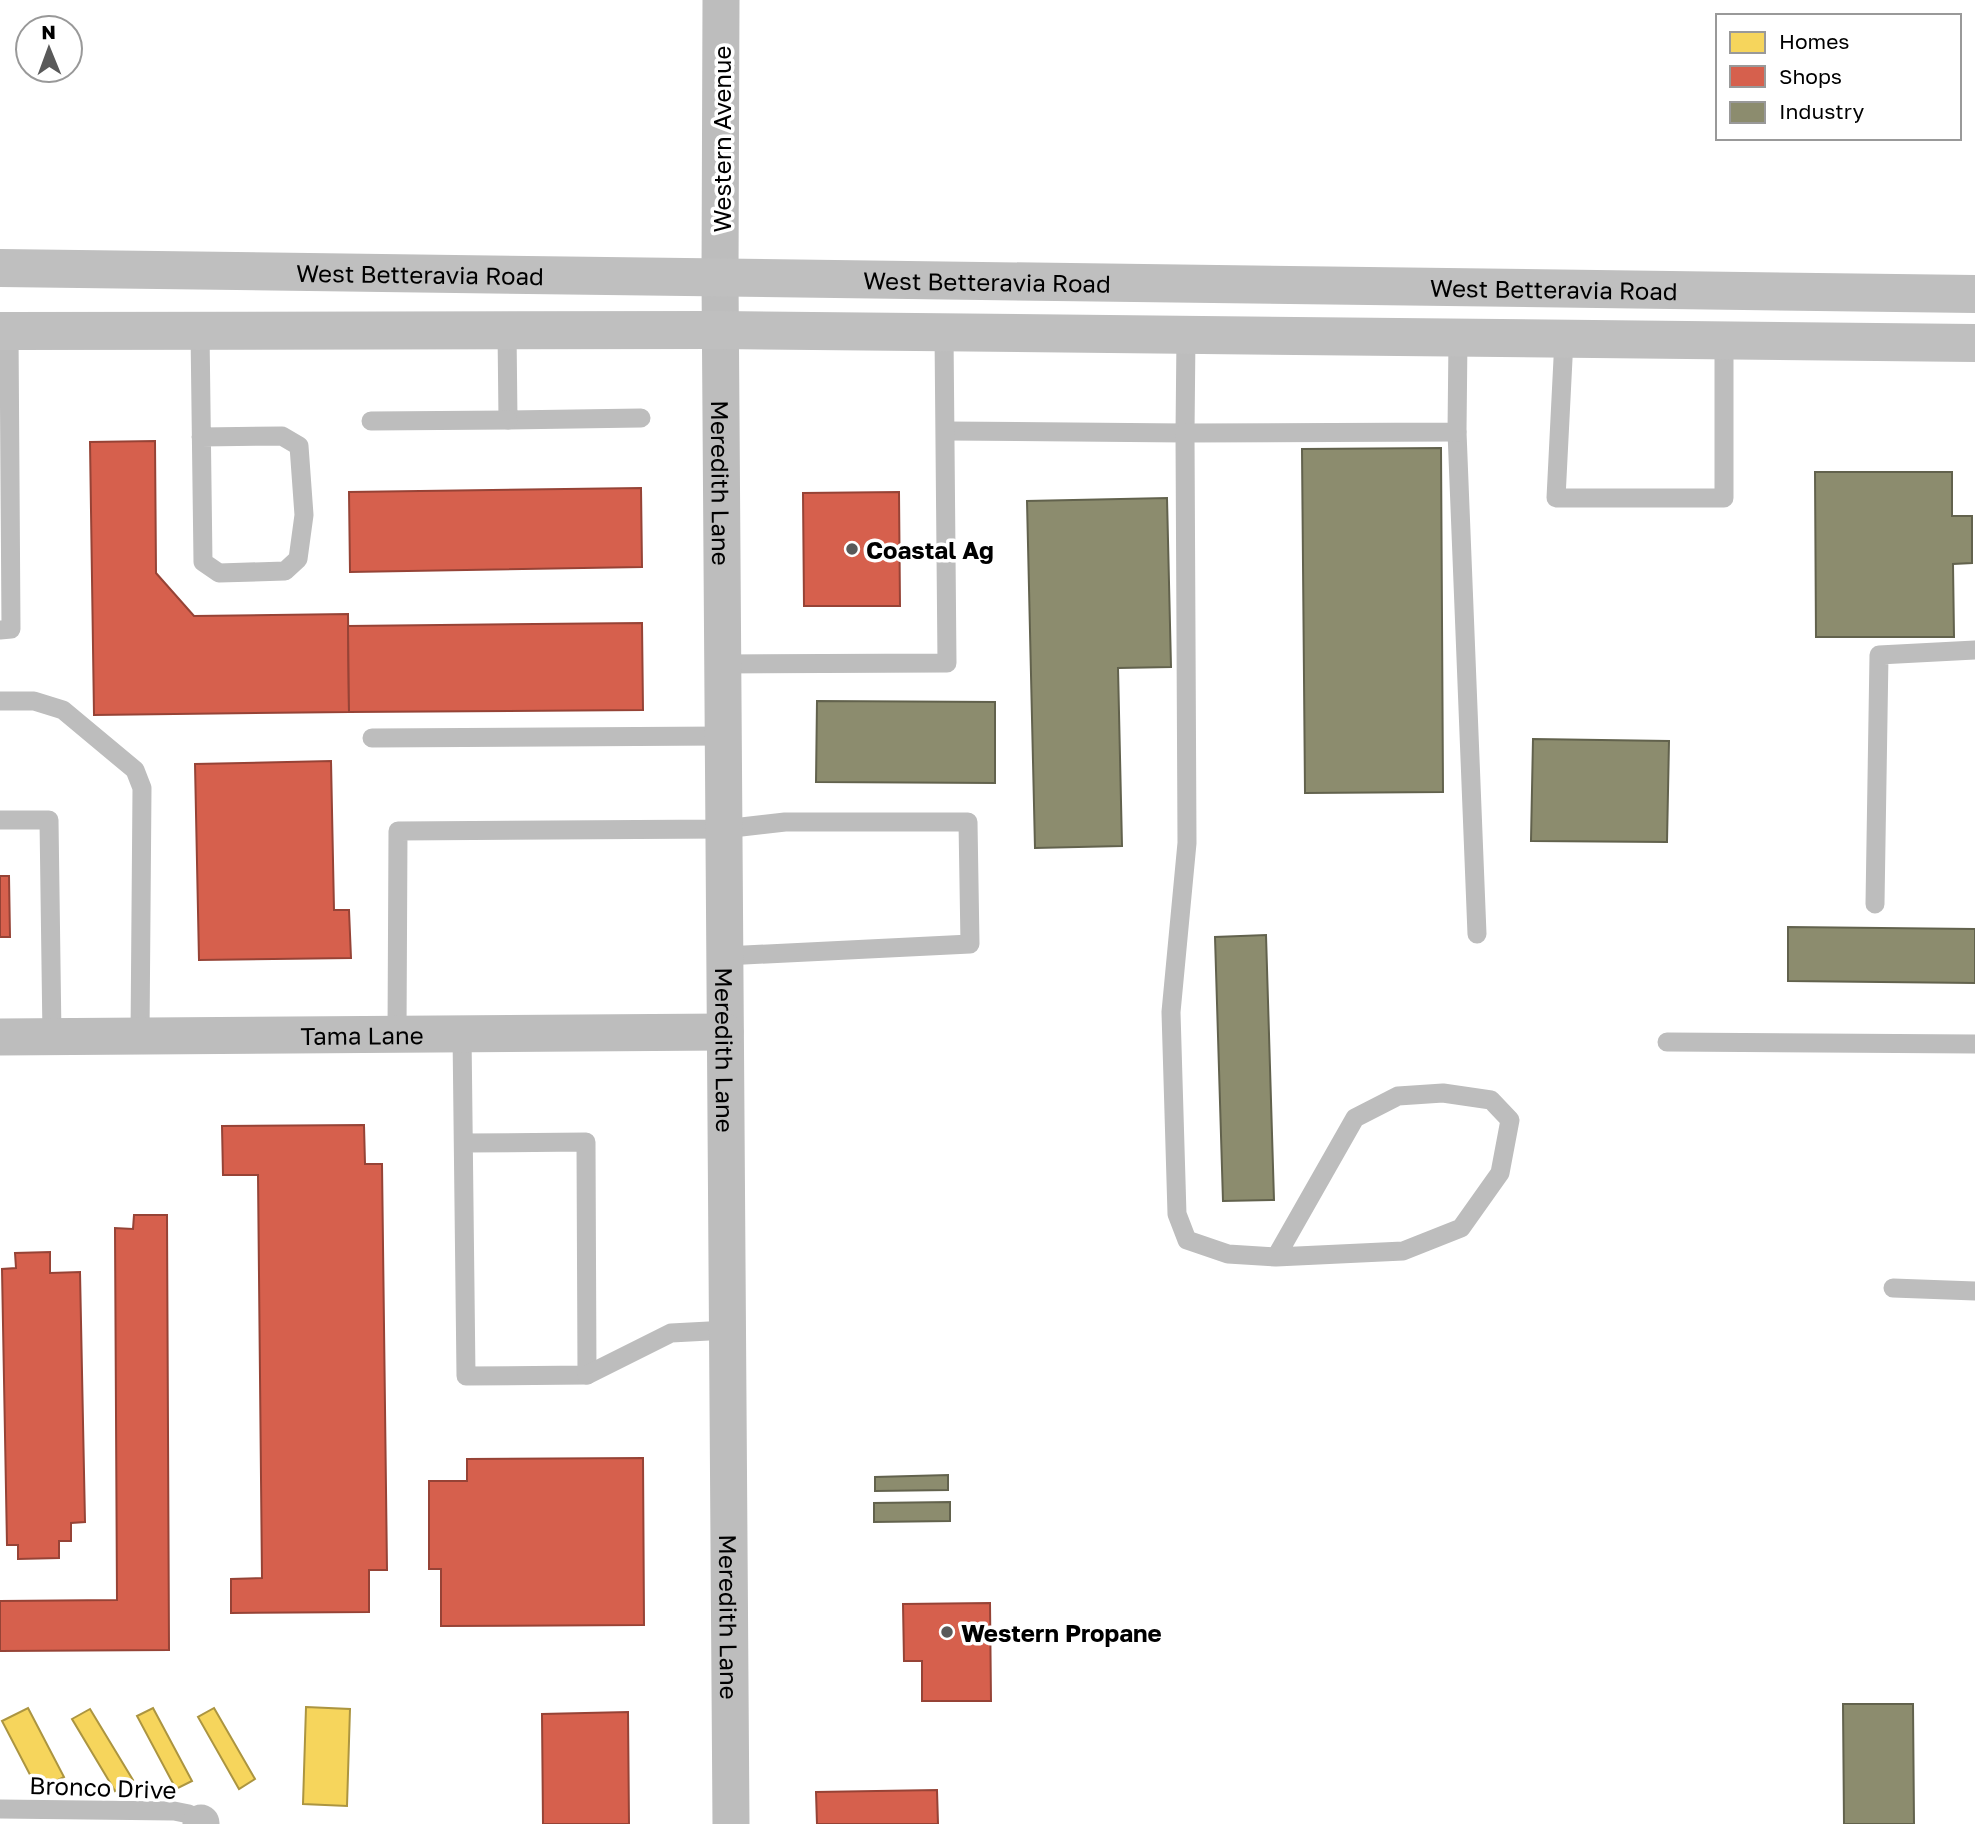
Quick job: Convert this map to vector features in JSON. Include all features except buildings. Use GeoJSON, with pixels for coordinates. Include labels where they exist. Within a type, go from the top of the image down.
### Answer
{"type":"FeatureCollection","features":[{"type":"Feature","properties":{"kind":"main road","name":"West Betteravia Road"},"geometry":{"type":"LineString","coordinates":[[0,268],[1975,295]]}},
{"type":"Feature","properties":{"kind":"main road","name":"West Betteravia Road"},"geometry":{"type":"LineString","coordinates":[[4,331],[720,330],[1975,343]]}},
{"type":"Feature","properties":{"kind":"street","name":"Western Avenue"},"geometry":{"type":"LineString","coordinates":[[720,277],[722,0]]}},
{"type":"Feature","properties":{"kind":"street","name":"Meredith Lane"},"geometry":{"type":"LineString","coordinates":[[720,277],[731,1824]]}},
{"type":"Feature","properties":{"kind":"street","name":"Tama Lane"},"geometry":{"type":"LineString","coordinates":[[0,1037],[725,1032]]}},
{"type":"Feature","properties":{"kind":"lane"},"geometry":{"type":"LineString","coordinates":[[507,330],[508,419]]}},
{"type":"Feature","properties":{"kind":"lane"},"geometry":{"type":"LineString","coordinates":[[0,630],[11,629],[4,331]]}},
{"type":"Feature","properties":{"kind":"lane"},"geometry":{"type":"LineString","coordinates":[[200,331],[201,437],[203,562],[219,573],[285,571],[299,559],[304,515],[299,446],[282,436],[201,437]]}},
{"type":"Feature","properties":{"kind":"lane"},"geometry":{"type":"LineString","coordinates":[[723,664],[947,663],[944,332]]}},
{"type":"Feature","properties":{"kind":"lane"},"geometry":{"type":"LineString","coordinates":[[1186,335],[1186,843],[1171,1012],[1177,1214],[1187,1240],[1228,1254],[1276,1257],[1403,1251],[1461,1228],[1500,1173],[1510,1120],[1491,1100],[1443,1093],[1398,1096],[1355,1118],[1276,1257]]}},
{"type":"Feature","properties":{"kind":"lane"},"geometry":{"type":"LineString","coordinates":[[1458,338],[1457,432],[1477,934]]}},
{"type":"Feature","properties":{"kind":"lane"},"geometry":{"type":"LineString","coordinates":[[1564,339],[1556,498],[1724,498],[1724,341]]}},
{"type":"Feature","properties":{"kind":"lane"},"geometry":{"type":"LineString","coordinates":[[371,421],[641,418]]}},
{"type":"Feature","properties":{"kind":"lane"},"geometry":{"type":"LineString","coordinates":[[946,431],[1457,432]]}},
{"type":"Feature","properties":{"kind":"lane"},"geometry":{"type":"LineString","coordinates":[[1875,904],[1879,655],[1975,650]]}},
{"type":"Feature","properties":{"kind":"lane"},"geometry":{"type":"LineString","coordinates":[[0,701],[34,701],[63,710],[135,769],[142,789],[139,1036]]}},
{"type":"Feature","properties":{"kind":"lane"},"geometry":{"type":"LineString","coordinates":[[372,738],[723,736]]}},
{"type":"Feature","properties":{"kind":"lane"},"geometry":{"type":"LineString","coordinates":[[0,820],[48,820],[52,1036]]}},
{"type":"Feature","properties":{"kind":"lane"},"geometry":{"type":"LineString","coordinates":[[397,1034],[398,831],[724,829],[785,822],[968,822],[970,944],[725,956]]}},
{"type":"Feature","properties":{"kind":"lane"},"geometry":{"type":"LineString","coordinates":[[462,1033],[466,1376],[587,1375],[671,1333],[728,1330]]}},
{"type":"Feature","properties":{"kind":"lane"},"geometry":{"type":"LineString","coordinates":[[1667,1042],[1975,1044]]}},
{"type":"Feature","properties":{"kind":"lane"},"geometry":{"type":"LineString","coordinates":[[465,1143],[586,1142],[587,1375]]}},
{"type":"Feature","properties":{"kind":"lane"},"geometry":{"type":"LineString","coordinates":[[1893,1289],[1975,1291]]}},
{"type":"Feature","properties":{"kind":"lane","name":"Bronco Drive"},"geometry":{"type":"LineString","coordinates":[[0,1809],[174,1811],[189,1814],[201,1824]]}},
{"type":"Feature","properties":{"kind":"place","name":"Coastal Ag"},"geometry":{"type":"Point","coordinates":[852,549]}},
{"type":"Feature","properties":{"kind":"place","name":"Western Propane"},"geometry":{"type":"Point","coordinates":[947,1632]}}]}
